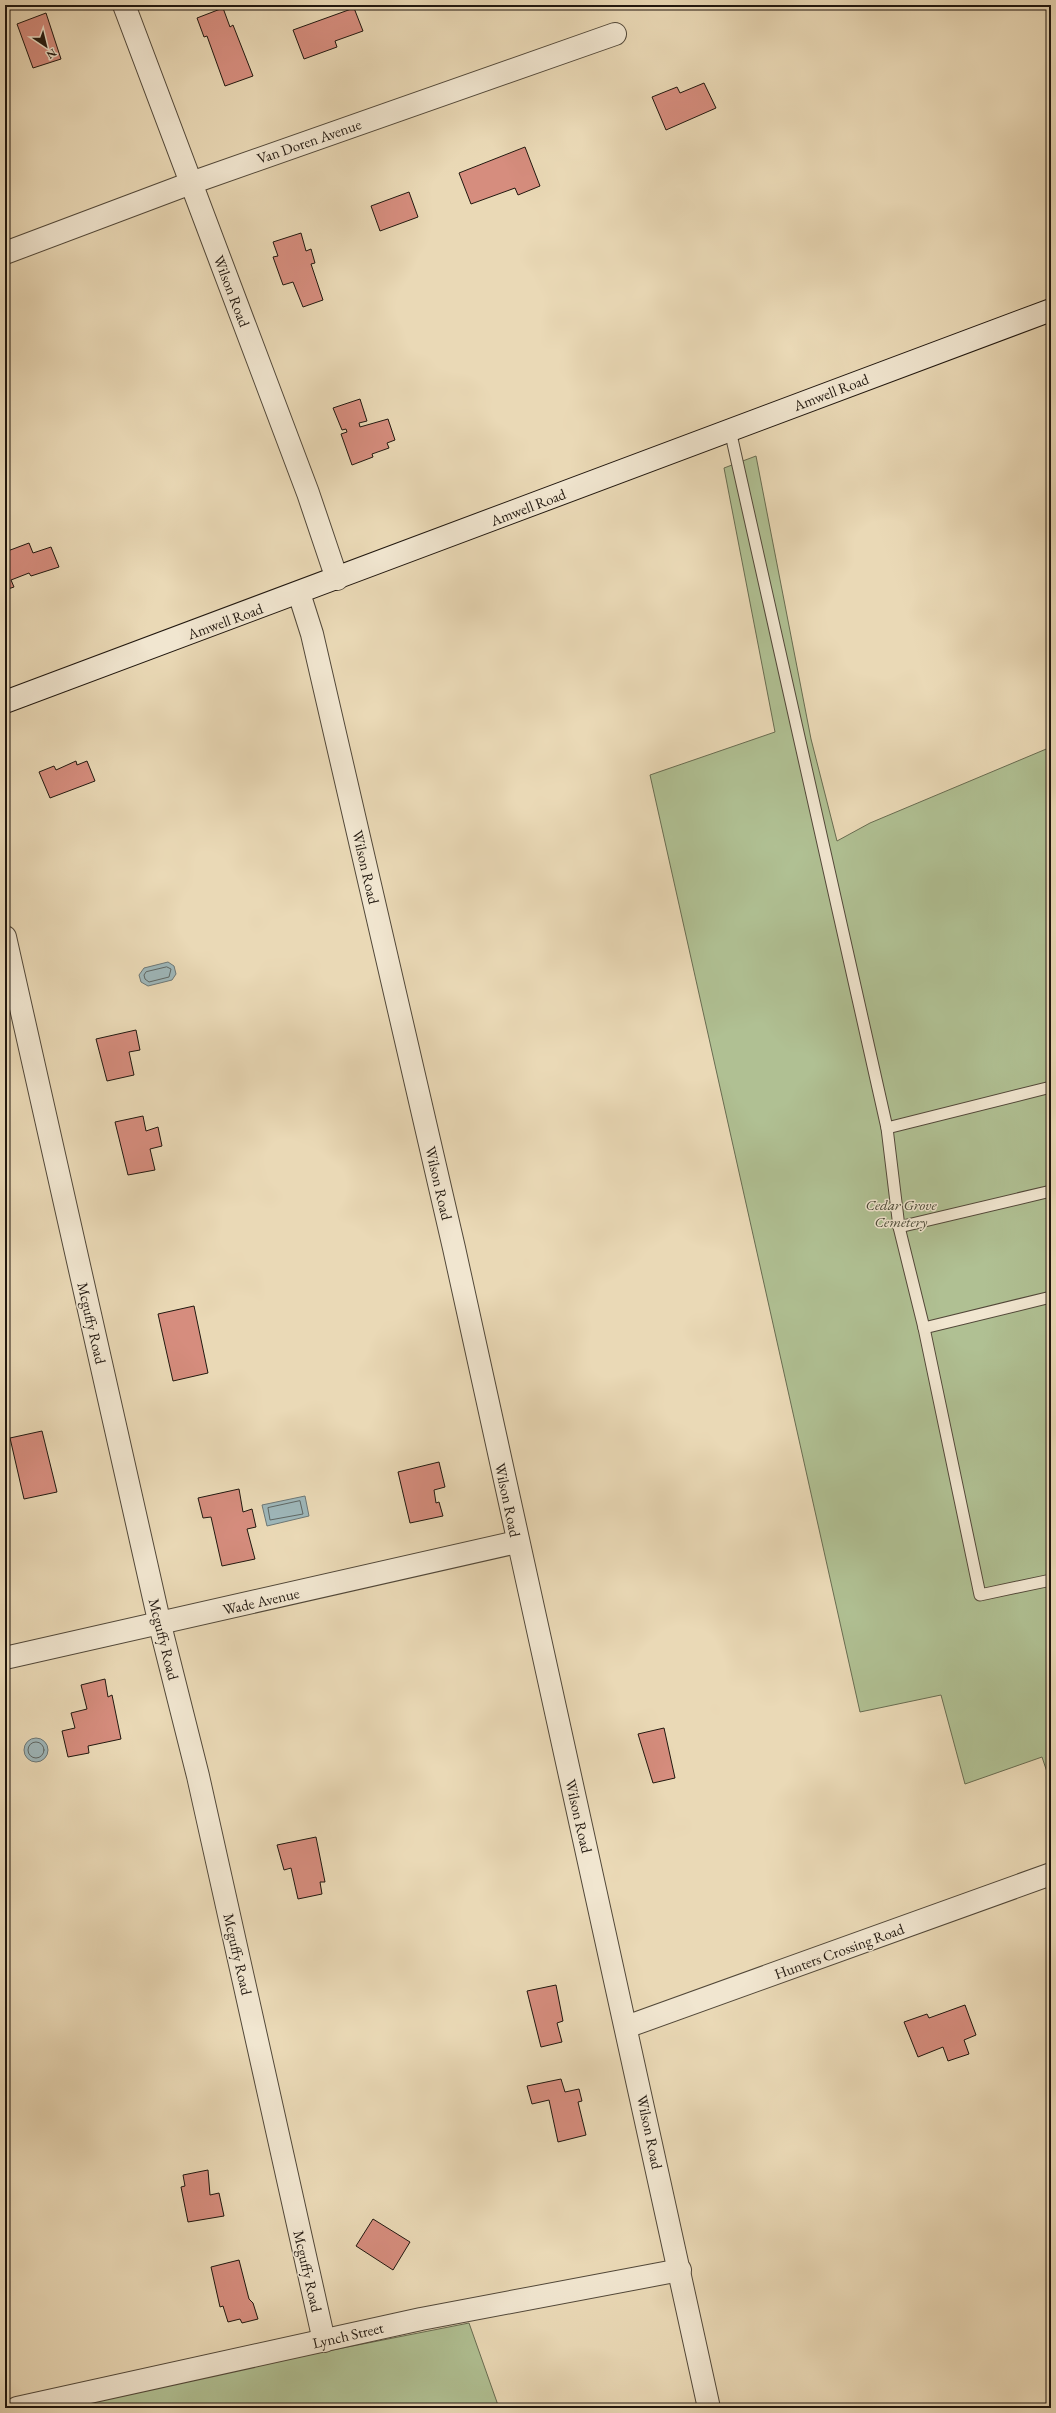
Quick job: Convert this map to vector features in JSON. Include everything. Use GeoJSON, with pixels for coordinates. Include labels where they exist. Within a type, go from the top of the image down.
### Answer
{"type":"FeatureCollection","features":[{"type":"Feature","properties":{"kind":"street","name":"Wilson Road"},"geometry":{"type":"LineString","coordinates":[[124,5],[308,493],[337,579]]}},
{"type":"Feature","properties":{"kind":"street","name":"Van Doren Avenue"},"geometry":{"type":"LineString","coordinates":[[5,253],[191,183],[615,34]]}},
{"type":"Feature","properties":{"kind":"street","name":"Amwell Road"},"geometry":{"type":"LineString","coordinates":[[5,702],[337,579],[1051,310]]}},
{"type":"Feature","properties":{"kind":"street","name":"Wilson Road"},"geometry":{"type":"LineString","coordinates":[[299,593],[312,634],[449,1225],[517,1542],[680,2270],[709,2408]]}},
{"type":"Feature","properties":{"kind":"street","name":"Mcguffy Road"},"geometry":{"type":"LineString","coordinates":[[5,937],[160,1625],[200,1784],[324,2341]]}},
{"type":"Feature","properties":{"kind":"street","name":"Wade Avenue"},"geometry":{"type":"LineString","coordinates":[[5,1658],[160,1625],[517,1542]]}},
{"type":"Feature","properties":{"kind":"street","name":"Hunters Crossing Road"},"geometry":{"type":"LineString","coordinates":[[626,2027],[1051,1874]]}},
{"type":"Feature","properties":{"kind":"street","name":"Lynch Street"},"geometry":{"type":"LineString","coordinates":[[17,2408],[422,2319],[680,2270]]}},
{"type":"Feature","properties":{"kind":"lane"},"geometry":{"type":"LineString","coordinates":[[730,430],[887,1128],[899,1227],[924,1328],[980,1595],[1051,1580]]}},
{"type":"Feature","properties":{"kind":"lane"},"geometry":{"type":"LineString","coordinates":[[887,1128],[1051,1087]]}},
{"type":"Feature","properties":{"kind":"lane"},"geometry":{"type":"LineString","coordinates":[[899,1227],[1051,1191]]}},
{"type":"Feature","properties":{"kind":"lane"},"geometry":{"type":"LineString","coordinates":[[924,1328],[1051,1297]]}},
{"type":"Feature","properties":{"kind":"green space","name":"Cedar Grove Cemetery"},"geometry":{"type":"Polygon","coordinates":[[[756,456],[811,739],[837,841],[870,823],[1051,747],[1051,1784],[1042,1757],[965,1784],[941,1695],[860,1712],[650,775],[775,732],[724,468],[756,456]]]}},
{"type":"Feature","properties":{"kind":"green space"},"geometry":{"type":"Polygon","coordinates":[[[469,2323],[499,2408],[39,2408],[469,2323]]]}},
{"type":"Feature","properties":{"kind":"water"},"geometry":{"type":"Polygon","coordinates":[[[168,962],[174,966],[176,974],[172,980],[148,986],[141,982],[139,975],[144,968],[168,962]]]}},
{"type":"Feature","properties":{"kind":"water"},"geometry":{"type":"Polygon","coordinates":[[[305,1496],[309,1516],[267,1526],[262,1505],[305,1496]]]}},
{"type":"Feature","properties":{"kind":"water"},"geometry":{"type":"Polygon","coordinates":[[[36,1738],[41,1739],[47,1745],[47,1755],[41,1761],[36,1762],[31,1761],[25,1755],[24,1750],[25,1745],[31,1739],[36,1738]]]}},
{"type":"Feature","properties":{"kind":"building"},"geometry":{"type":"Polygon","coordinates":[[[223,8],[230,27],[233,25],[253,76],[225,86],[207,36],[204,37],[197,18],[223,8]]]}},
{"type":"Feature","properties":{"kind":"building"},"geometry":{"type":"Polygon","coordinates":[[[354,8],[363,31],[335,41],[337,47],[304,59],[293,30],[354,8]]]}},
{"type":"Feature","properties":{"kind":"building"},"geometry":{"type":"Polygon","coordinates":[[[46,13],[61,59],[33,68],[17,24],[46,13]]]}},
{"type":"Feature","properties":{"kind":"building"},"geometry":{"type":"Polygon","coordinates":[[[704,83],[716,108],[666,130],[652,97],[677,87],[680,93],[704,83]]]}},
{"type":"Feature","properties":{"kind":"building"},"geometry":{"type":"Polygon","coordinates":[[[525,147],[540,186],[518,195],[515,188],[471,204],[459,173],[525,147]]]}},
{"type":"Feature","properties":{"kind":"building"},"geometry":{"type":"Polygon","coordinates":[[[409,192],[418,217],[380,231],[371,206],[409,192]]]}},
{"type":"Feature","properties":{"kind":"building"},"geometry":{"type":"Polygon","coordinates":[[[301,233],[306,251],[311,249],[315,263],[311,264],[323,300],[303,307],[293,282],[283,285],[273,257],[278,256],[273,242],[301,233]]]}},
{"type":"Feature","properties":{"kind":"building"},"geometry":{"type":"Polygon","coordinates":[[[360,399],[367,421],[359,423],[360,427],[388,419],[395,440],[387,443],[389,448],[372,454],[373,457],[352,465],[341,434],[347,432],[346,429],[342,430],[333,408],[360,399]]]}},
{"type":"Feature","properties":{"kind":"building"},"geometry":{"type":"Polygon","coordinates":[[[29,543],[33,553],[51,547],[59,567],[31,576],[29,573],[11,580],[14,587],[5,590],[5,552],[29,543]]]}},
{"type":"Feature","properties":{"kind":"building"},"geometry":{"type":"Polygon","coordinates":[[[76,761],[77,765],[87,761],[95,781],[50,798],[39,772],[54,766],[56,770],[76,761]]]}},
{"type":"Feature","properties":{"kind":"building"},"geometry":{"type":"Polygon","coordinates":[[[136,1030],[140,1050],[129,1052],[134,1075],[107,1081],[96,1039],[136,1030]]]}},
{"type":"Feature","properties":{"kind":"building"},"geometry":{"type":"Polygon","coordinates":[[[143,1116],[146,1131],[158,1127],[162,1146],[150,1149],[155,1170],[128,1175],[115,1122],[143,1116]]]}},
{"type":"Feature","properties":{"kind":"building"},"geometry":{"type":"Polygon","coordinates":[[[194,1306],[208,1373],[173,1381],[158,1314],[194,1306]]]}},
{"type":"Feature","properties":{"kind":"building"},"geometry":{"type":"Polygon","coordinates":[[[42,1431],[57,1492],[24,1499],[10,1438],[42,1431]]]}},
{"type":"Feature","properties":{"kind":"building"},"geometry":{"type":"Polygon","coordinates":[[[439,1462],[445,1487],[434,1490],[436,1503],[439,1502],[443,1516],[410,1523],[398,1472],[439,1462]]]}},
{"type":"Feature","properties":{"kind":"building"},"geometry":{"type":"Polygon","coordinates":[[[239,1489],[243,1512],[252,1509],[256,1527],[247,1529],[255,1559],[222,1566],[211,1517],[203,1518],[198,1498],[239,1489]]]}},
{"type":"Feature","properties":{"kind":"building"},"geometry":{"type":"Polygon","coordinates":[[[105,1679],[108,1697],[112,1695],[121,1739],[88,1746],[89,1753],[68,1757],[62,1731],[75,1728],[71,1713],[87,1709],[81,1685],[105,1679]]]}},
{"type":"Feature","properties":{"kind":"building"},"geometry":{"type":"Polygon","coordinates":[[[664,1728],[675,1778],[653,1783],[638,1734],[664,1728]]]}},
{"type":"Feature","properties":{"kind":"building"},"geometry":{"type":"Polygon","coordinates":[[[316,1837],[325,1882],[320,1882],[322,1894],[298,1899],[291,1868],[284,1870],[277,1845],[316,1837]]]}},
{"type":"Feature","properties":{"kind":"building"},"geometry":{"type":"Polygon","coordinates":[[[556,1985],[563,2021],[557,2023],[562,2042],[541,2047],[527,1991],[556,1985]]]}},
{"type":"Feature","properties":{"kind":"building"},"geometry":{"type":"Polygon","coordinates":[[[965,2005],[976,2035],[964,2040],[969,2054],[948,2061],[943,2047],[918,2057],[904,2022],[927,2014],[929,2018],[965,2005]]]}},
{"type":"Feature","properties":{"kind":"building"},"geometry":{"type":"Polygon","coordinates":[[[561,2079],[565,2092],[579,2089],[582,2101],[578,2102],[586,2135],[558,2142],[549,2100],[532,2104],[527,2086],[561,2079]]]}},
{"type":"Feature","properties":{"kind":"building"},"geometry":{"type":"Polygon","coordinates":[[[208,2170],[210,2195],[219,2193],[224,2216],[188,2222],[181,2187],[185,2186],[183,2175],[208,2170]]]}},
{"type":"Feature","properties":{"kind":"building"},"geometry":{"type":"Polygon","coordinates":[[[373,2219],[410,2242],[393,2270],[356,2246],[373,2219]]]}},
{"type":"Feature","properties":{"kind":"building"},"geometry":{"type":"Polygon","coordinates":[[[239,2260],[249,2299],[253,2303],[258,2319],[242,2323],[240,2319],[228,2322],[223,2306],[220,2307],[211,2267],[239,2260]]]}}]}
